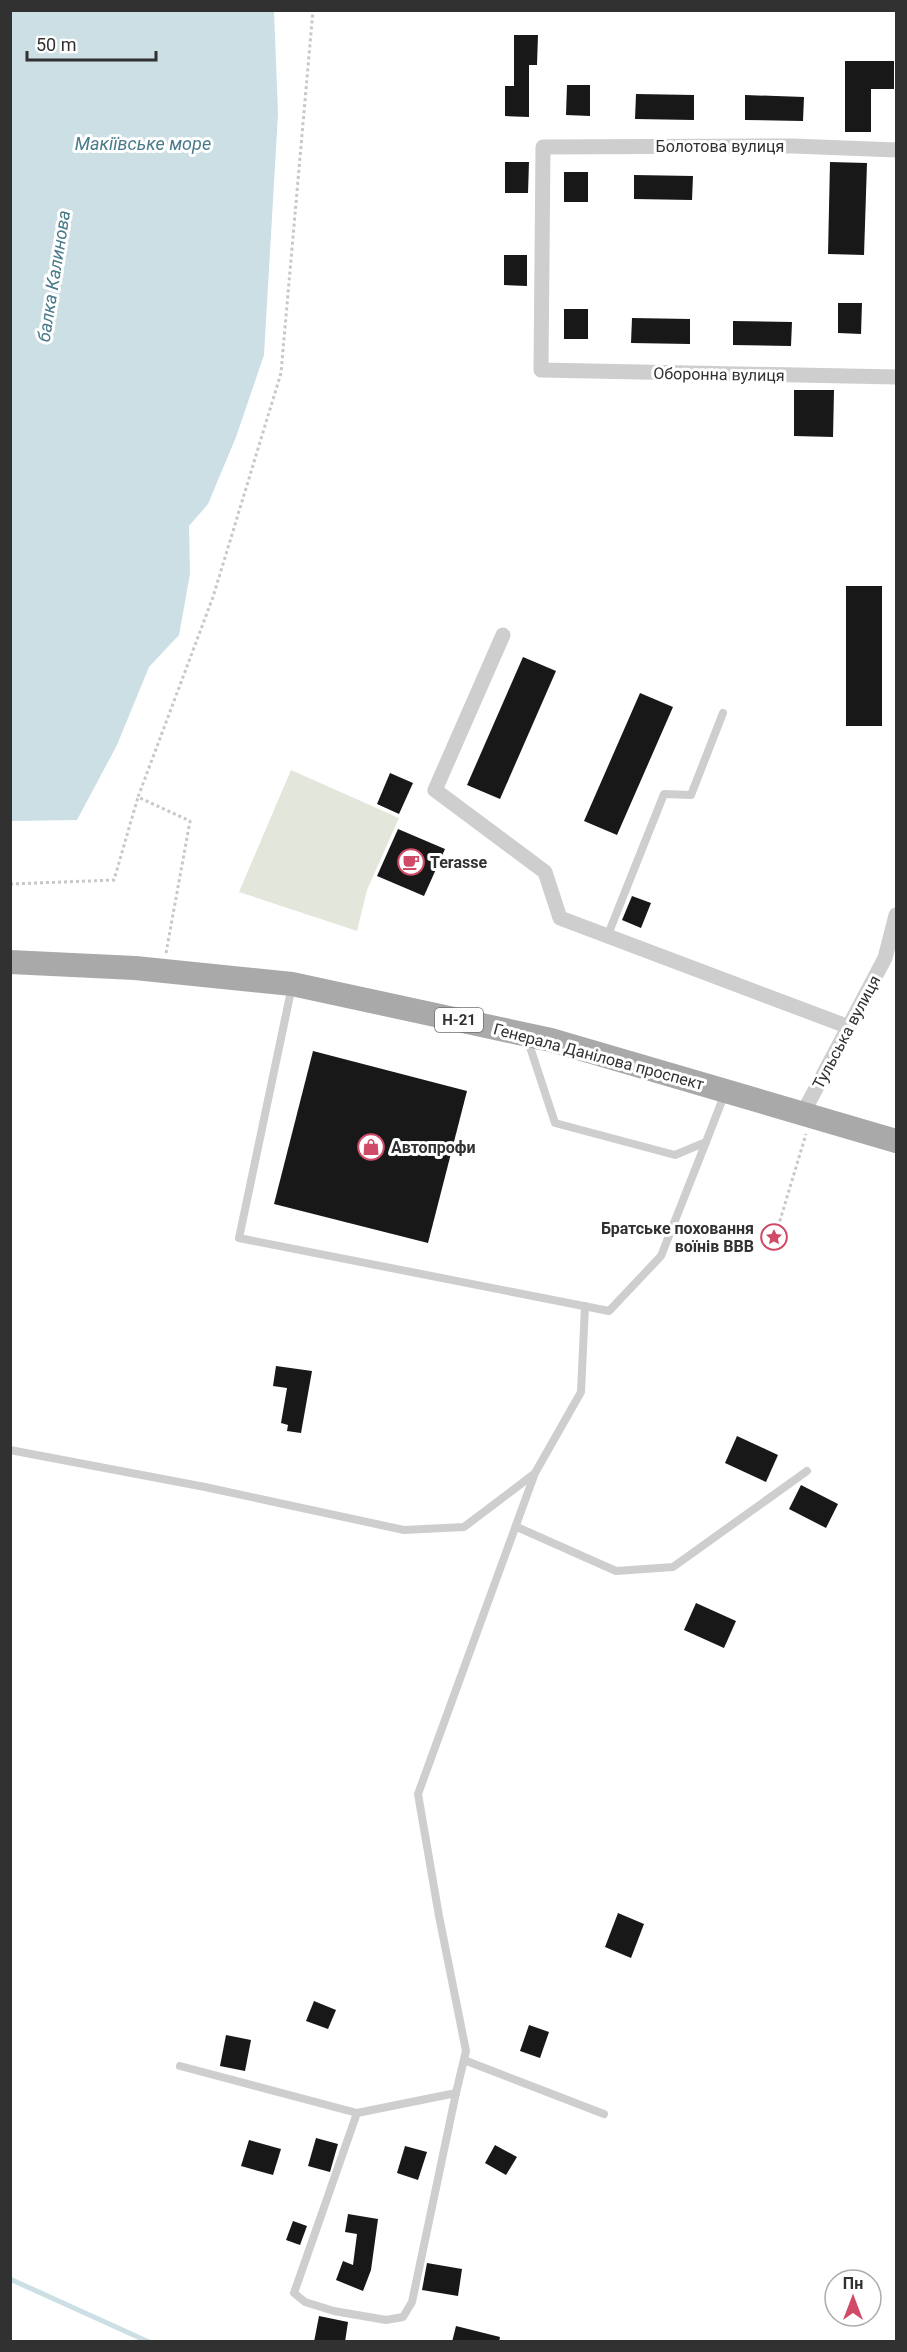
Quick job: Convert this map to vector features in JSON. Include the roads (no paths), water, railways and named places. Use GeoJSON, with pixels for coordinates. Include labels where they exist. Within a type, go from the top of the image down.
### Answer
{"type":"FeatureCollection","features":[{"type":"Feature","properties":{"kind":"main road","name":"Генерала Данілова проспект"},"geometry":{"type":"LineString","coordinates":[[10,962],[163,971],[292,984],[526,1034],[897,1141]]}},
{"type":"Feature","properties":{"kind":"street","name":"Болотова вулиця"},"geometry":{"type":"LineString","coordinates":[[541,370],[543,147],[793,146],[897,150]]}},
{"type":"Feature","properties":{"kind":"street","name":"Оборонна вулиця"},"geometry":{"type":"LineString","coordinates":[[541,370],[897,378]]}},
{"type":"Feature","properties":{"kind":"street"},"geometry":{"type":"LineString","coordinates":[[503,635],[435,790],[545,872],[560,918],[849,1027]]}},
{"type":"Feature","properties":{"kind":"street","name":"Тульська вулиця"},"geometry":{"type":"LineString","coordinates":[[808,1114],[885,958],[897,915]]}},
{"type":"Feature","properties":{"kind":"lane"},"geometry":{"type":"LineString","coordinates":[[607,937],[664,794],[691,795],[723,713]]}},
{"type":"Feature","properties":{"kind":"lane"},"geometry":{"type":"LineString","coordinates":[[292,984],[239,1238],[609,1311],[661,1256],[726,1090]]}},
{"type":"Feature","properties":{"kind":"lane"},"geometry":{"type":"LineString","coordinates":[[526,1034],[555,1123],[675,1155],[706,1142]]}},
{"type":"Feature","properties":{"kind":"lane"},"geometry":{"type":"LineString","coordinates":[[357,2113],[294,2293],[305,2302],[334,2311],[386,2320],[403,2317],[412,2301],[466,2051],[418,1794],[535,1473],[581,1392],[585,1306]]}},
{"type":"Feature","properties":{"kind":"lane"},"geometry":{"type":"LineString","coordinates":[[10,1450],[205,1487],[404,1530],[464,1527],[535,1473]]}},
{"type":"Feature","properties":{"kind":"lane"},"geometry":{"type":"LineString","coordinates":[[517,1527],[616,1571],[673,1567],[807,1471]]}},
{"type":"Feature","properties":{"kind":"lane"},"geometry":{"type":"LineString","coordinates":[[464,2060],[604,2114]]}},
{"type":"Feature","properties":{"kind":"lane"},"geometry":{"type":"LineString","coordinates":[[180,2066],[357,2113],[456,2093]]}},
{"type":"Feature","properties":{"kind":"water","name":"Макіївське море"},"geometry":{"type":"Polygon","coordinates":[[[10,11],[274,11],[278,114],[264,355],[236,437],[208,504],[189,526],[190,574],[179,635],[149,667],[117,745],[77,820],[11,821],[10,11]]]}},
{"type":"Feature","properties":{"kind":"waterway"},"geometry":{"type":"LineString","coordinates":[[10,2279],[149,2342]]}},
{"type":"Feature","properties":{"kind":"place","name":"Terasse"},"geometry":{"type":"Point","coordinates":[411,862]}},
{"type":"Feature","properties":{"kind":"place","name":"Автопрофи"},"geometry":{"type":"Point","coordinates":[371,1147]}},
{"type":"Feature","properties":{"kind":"place","name":"Братське поховання воїнів ВВВ"},"geometry":{"type":"Point","coordinates":[774,1237]}},
{"type":"Feature","properties":{"kind":"water label","name":"балка Калинова"},"geometry":{"type":"Point","coordinates":[54,276]}}]}
